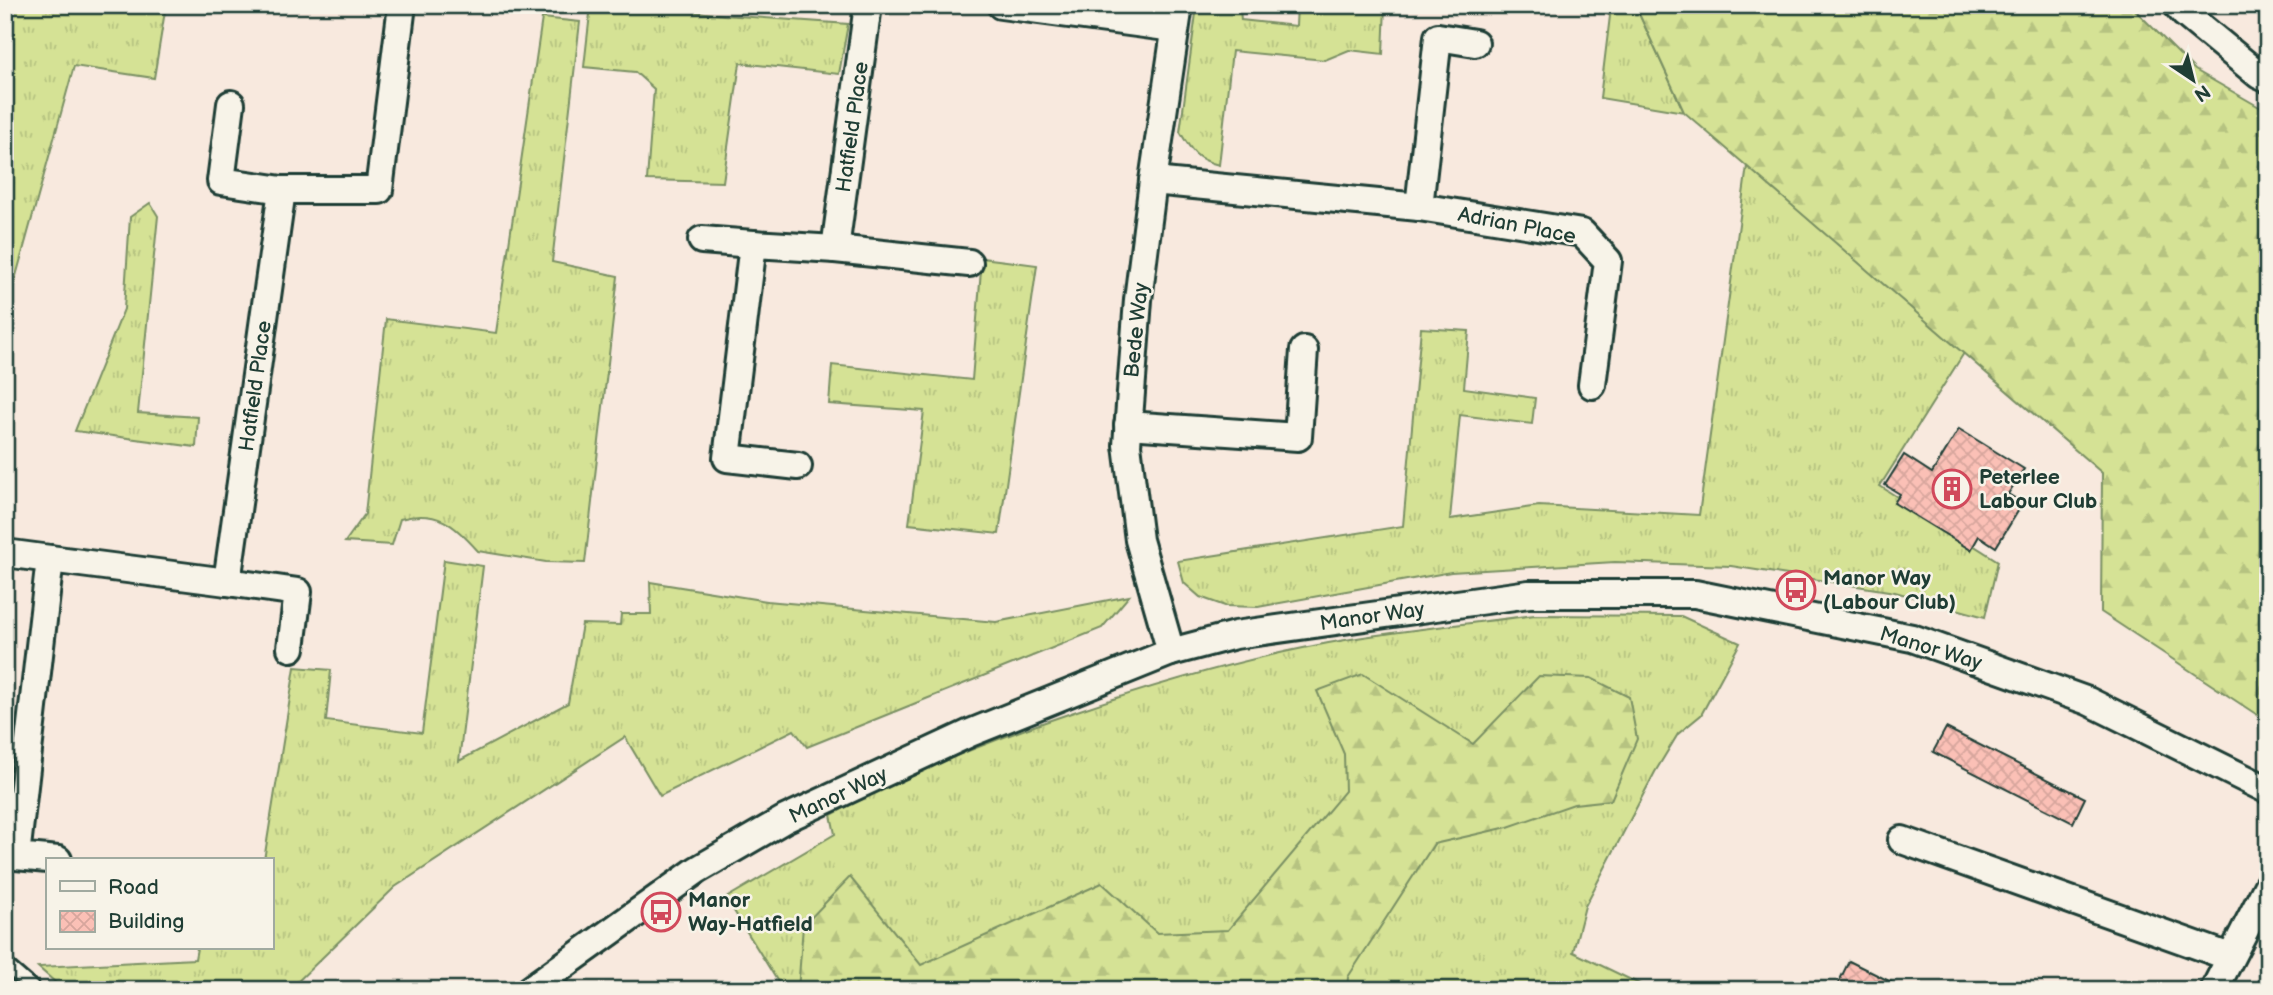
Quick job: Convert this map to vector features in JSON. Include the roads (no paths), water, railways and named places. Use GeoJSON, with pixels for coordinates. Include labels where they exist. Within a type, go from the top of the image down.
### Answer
{"type":"FeatureCollection","features":[{"type":"Feature","properties":{"kind":"street"},"geometry":{"type":"LineString","coordinates":[[231,104],[221,181],[282,190],[379,190],[402,5]]}},
{"type":"Feature","properties":{"kind":"street","name":"Hatfield Place"},"geometry":{"type":"LineString","coordinates":[[835,249],[868,5]]}},
{"type":"Feature","properties":{"kind":"street"},"geometry":{"type":"LineString","coordinates":[[1000,5],[1176,17]]}},
{"type":"Feature","properties":{"kind":"street"},"geometry":{"type":"LineString","coordinates":[[2177,5],[2248,66],[2268,79]]}},
{"type":"Feature","properties":{"kind":"street","name":"Bede Way"},"geometry":{"type":"LineString","coordinates":[[1171,652],[1139,541],[1128,425],[1134,341],[1176,17]]}},
{"type":"Feature","properties":{"kind":"street"},"geometry":{"type":"LineString","coordinates":[[1419,207],[1438,37],[1475,43]]}},
{"type":"Feature","properties":{"kind":"street","name":"Adrian Place"},"geometry":{"type":"LineString","coordinates":[[1153,181],[1419,207],[1582,233],[1608,261],[1592,385]]}},
{"type":"Feature","properties":{"kind":"street","name":"Hatfield Place"},"geometry":{"type":"LineString","coordinates":[[227,582],[282,190]]}},
{"type":"Feature","properties":{"kind":"street"},"geometry":{"type":"LineString","coordinates":[[702,240],[835,249],[969,263]]}},
{"type":"Feature","properties":{"kind":"street"},"geometry":{"type":"LineString","coordinates":[[753,244],[727,458],[798,466]]}},
{"type":"Feature","properties":{"kind":"street"},"geometry":{"type":"LineString","coordinates":[[1128,425],[1298,437],[1304,350]]}},
{"type":"Feature","properties":{"kind":"street"},"geometry":{"type":"LineString","coordinates":[[5,553],[298,592],[291,649]]}},
{"type":"Feature","properties":{"kind":"street"},"geometry":{"type":"LineString","coordinates":[[46,859],[16,856],[50,559]]}},
{"type":"Feature","properties":{"kind":"street","name":"Manor Way"},"geometry":{"type":"LineString","coordinates":[[528,990],[698,870],[785,819],[970,733],[1171,652],[1235,635],[1529,594],[1695,594],[1912,638],[2088,701],[2268,790]]}},
{"type":"Feature","properties":{"kind":"street"},"geometry":{"type":"LineString","coordinates":[[1902,840],[2230,957]]}},
{"type":"Feature","properties":{"kind":"street"},"geometry":{"type":"LineString","coordinates":[[2214,990],[2268,884]]}},
{"type":"Feature","properties":{"kind":"lane"},"geometry":{"type":"LineString","coordinates":[[5,964],[34,990]]}},
{"type":"Feature","properties":{"kind":"place","name":"Peterlee Labour Club"},"geometry":{"type":"Point","coordinates":[1952,489]}},
{"type":"Feature","properties":{"kind":"place","name":"Manor Way (Labour Club)"},"geometry":{"type":"Point","coordinates":[1796,590]}},
{"type":"Feature","properties":{"kind":"place","name":"Manor Way-Hatfield"},"geometry":{"type":"Point","coordinates":[661,912]}}]}
